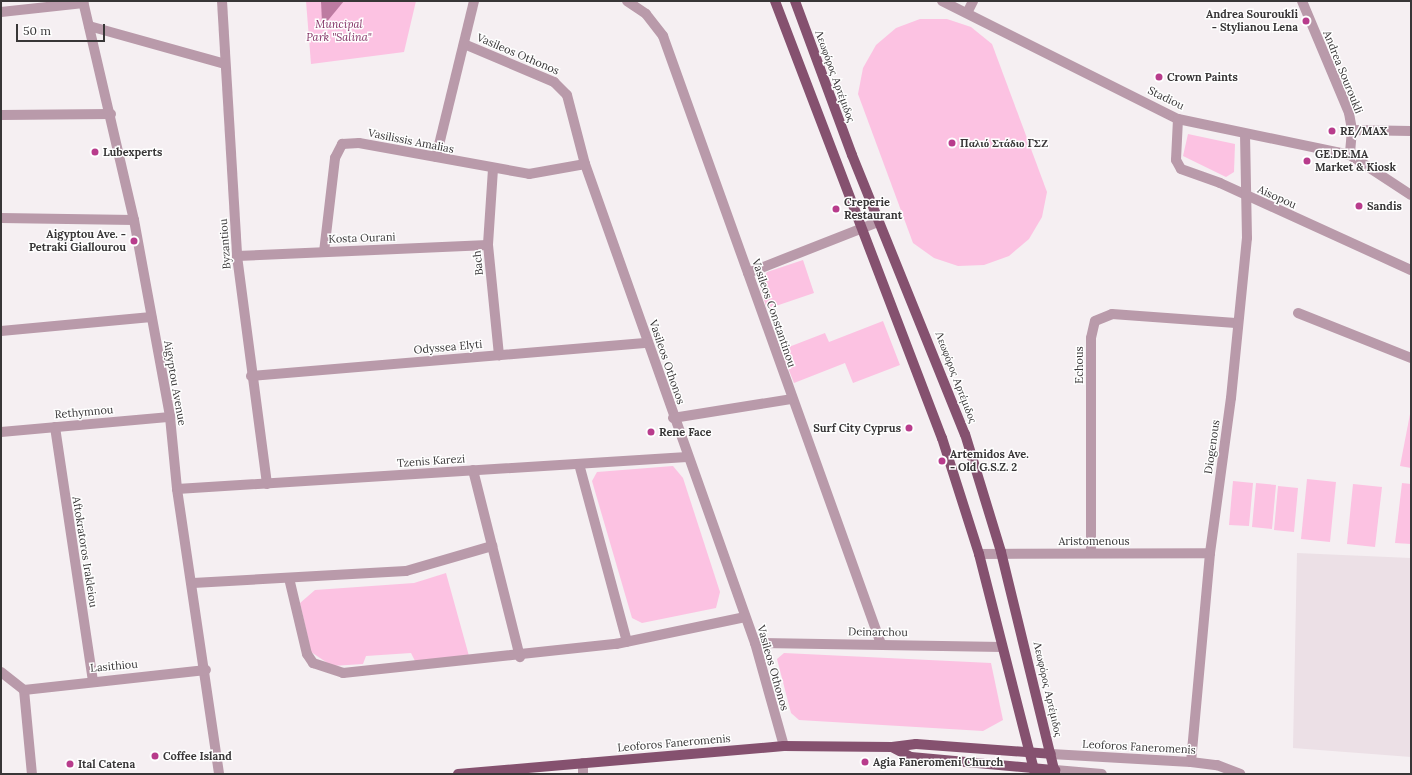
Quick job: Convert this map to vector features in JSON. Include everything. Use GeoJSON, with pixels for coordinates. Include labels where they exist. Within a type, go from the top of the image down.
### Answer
{"type":"FeatureCollection","features":[{"type":"Feature","properties":{"kind":"main road"},"geometry":{"type":"LineString","coordinates":[[776,1],[942,438],[979,554],[1035,771]]}},
{"type":"Feature","properties":{"kind":"main road","name":"Λεωφόρος Αρτέμιδος"},"geometry":{"type":"LineString","coordinates":[[795,1],[878,222],[917,310],[965,434],[1001,552],[1055,772]]}},
{"type":"Feature","properties":{"kind":"main road","name":"Leoforos Faneromenis"},"geometry":{"type":"LineString","coordinates":[[458,774],[784,746],[892,747],[916,744],[1051,754]]}},
{"type":"Feature","properties":{"kind":"main road","name":"Leoforos Faneromenis"},"geometry":{"type":"LineString","coordinates":[[892,747],[911,757],[1055,772]]}},
{"type":"Feature","properties":{"kind":"street","name":"Byzantiou"},"geometry":{"type":"LineString","coordinates":[[222,1],[237,256],[251,376],[267,484]]}},
{"type":"Feature","properties":{"kind":"street"},"geometry":{"type":"LineString","coordinates":[[436,157],[474,1]]}},
{"type":"Feature","properties":{"kind":"street","name":"Vasileos Constantinou"},"geometry":{"type":"LineString","coordinates":[[627,1],[646,14],[663,36],[792,399],[872,609],[881,644]]}},
{"type":"Feature","properties":{"kind":"street","name":"Stadiou"},"geometry":{"type":"LineString","coordinates":[[942,1],[968,11],[1178,118],[1245,134],[1350,155],[1411,195]]}},
{"type":"Feature","properties":{"kind":"street"},"geometry":{"type":"LineString","coordinates":[[968,11],[973,1]]}},
{"type":"Feature","properties":{"kind":"street","name":"Andrea Souroukli"},"geometry":{"type":"LineString","coordinates":[[1302,1],[1349,113],[1352,130],[1350,155]]}},
{"type":"Feature","properties":{"kind":"street"},"geometry":{"type":"LineString","coordinates":[[1,12],[84,2]]}},
{"type":"Feature","properties":{"kind":"street","name":"Aigyptou Avenue"},"geometry":{"type":"LineString","coordinates":[[84,2],[111,114],[134,220],[170,417],[177,489],[206,670],[219,774]]}},
{"type":"Feature","properties":{"kind":"street"},"geometry":{"type":"LineString","coordinates":[[89,26],[225,64]]}},
{"type":"Feature","properties":{"kind":"street","name":"Vasileos Othonos"},"geometry":{"type":"LineString","coordinates":[[464,44],[562,87],[585,164],[674,418],[686,457],[755,643],[784,746]]}},
{"type":"Feature","properties":{"kind":"street"},"geometry":{"type":"LineString","coordinates":[[1,115],[111,114]]}},
{"type":"Feature","properties":{"kind":"street","name":"Aisopou"},"geometry":{"type":"LineString","coordinates":[[1178,118],[1177,167],[1411,270]]}},
{"type":"Feature","properties":{"kind":"street"},"geometry":{"type":"LineString","coordinates":[[1352,130],[1411,131]]}},
{"type":"Feature","properties":{"kind":"street","name":"Diogenous"},"geometry":{"type":"LineString","coordinates":[[1191,762],[1210,554],[1231,398],[1236,323],[1247,232],[1245,134]]}},
{"type":"Feature","properties":{"kind":"street","name":"Vasilissis Amalias"},"geometry":{"type":"LineString","coordinates":[[324,252],[335,158],[342,144],[359,143],[493,169],[539,174],[585,164]]}},
{"type":"Feature","properties":{"kind":"street","name":"Bach"},"geometry":{"type":"LineString","coordinates":[[493,169],[488,245],[499,355]]}},
{"type":"Feature","properties":{"kind":"street"},"geometry":{"type":"LineString","coordinates":[[1,218],[134,220]]}},
{"type":"Feature","properties":{"kind":"street"},"geometry":{"type":"LineString","coordinates":[[748,274],[878,222]]}},
{"type":"Feature","properties":{"kind":"street","name":"Kosta Ourani"},"geometry":{"type":"LineString","coordinates":[[237,256],[488,245]]}},
{"type":"Feature","properties":{"kind":"street"},"geometry":{"type":"LineString","coordinates":[[1298,313],[1411,358]]}},
{"type":"Feature","properties":{"kind":"street","name":"Echous"},"geometry":{"type":"LineString","coordinates":[[1091,553],[1091,338],[1095,321],[1112,314],[1236,323]]}},
{"type":"Feature","properties":{"kind":"street"},"geometry":{"type":"LineString","coordinates":[[1,331],[151,317]]}},
{"type":"Feature","properties":{"kind":"street","name":"Odyssea Elyti"},"geometry":{"type":"LineString","coordinates":[[251,376],[648,343]]}},
{"type":"Feature","properties":{"kind":"street"},"geometry":{"type":"LineString","coordinates":[[674,418],[792,399]]}},
{"type":"Feature","properties":{"kind":"street","name":"Rethymnou"},"geometry":{"type":"LineString","coordinates":[[1,432],[170,417]]}},
{"type":"Feature","properties":{"kind":"street","name":"Aftokratoros Irakleiou"},"geometry":{"type":"LineString","coordinates":[[54,427],[92,680]]}},
{"type":"Feature","properties":{"kind":"street","name":"Tzenis Karezi"},"geometry":{"type":"LineString","coordinates":[[177,489],[686,457]]}},
{"type":"Feature","properties":{"kind":"street"},"geometry":{"type":"LineString","coordinates":[[579,464],[627,642]]}},
{"type":"Feature","properties":{"kind":"street"},"geometry":{"type":"LineString","coordinates":[[473,470],[520,657]]}},
{"type":"Feature","properties":{"kind":"street"},"geometry":{"type":"LineString","coordinates":[[193,583],[406,571],[492,546]]}},
{"type":"Feature","properties":{"kind":"street","name":"Aristomenous"},"geometry":{"type":"LineString","coordinates":[[979,554],[1001,552],[1210,554]]}},
{"type":"Feature","properties":{"kind":"street"},"geometry":{"type":"LineString","coordinates":[[289,578],[307,654],[313,664],[324,669],[343,673],[520,657],[627,642],[745,617]]}},
{"type":"Feature","properties":{"kind":"street","name":"Deinarchou"},"geometry":{"type":"LineString","coordinates":[[755,643],[1002,647]]}},
{"type":"Feature","properties":{"kind":"street","name":"Lasithiou"},"geometry":{"type":"LineString","coordinates":[[24,690],[92,680],[206,670]]}},
{"type":"Feature","properties":{"kind":"street"},"geometry":{"type":"LineString","coordinates":[[1,672],[24,690],[32,774]]}},
{"type":"Feature","properties":{"kind":"street","name":"Leoforos Faneromenis"},"geometry":{"type":"LineString","coordinates":[[1051,754],[1191,762],[1217,765],[1240,774]]}},
{"type":"Feature","properties":{"kind":"street"},"geometry":{"type":"LineString","coordinates":[[583,763],[583,774]]}},
{"type":"Feature","properties":{"kind":"street","name":"Leoforos Faneromenis"},"geometry":{"type":"LineString","coordinates":[[1055,772],[1102,774]]}},
{"type":"Feature","properties":{"kind":"shaded area"},"geometry":{"type":"Polygon","coordinates":[[[321,1],[344,1],[325,24],[322,23],[321,1]]]}},
{"type":"Feature","properties":{"kind":"shaded area"},"geometry":{"type":"Polygon","coordinates":[[[1297,553],[1411,558],[1411,757],[1293,748],[1297,553]]]}},
{"type":"Feature","properties":{"kind":"green space","name":"Muncipal Park \"Salina\""},"geometry":{"type":"Polygon","coordinates":[[[306,1],[416,1],[404,52],[311,64],[306,1]]]}},
{"type":"Feature","properties":{"kind":"green space","name":"Παλιό Στάδιο ΓΣΖ"},"geometry":{"type":"Polygon","coordinates":[[[920,19],[947,19],[971,27],[992,44],[1047,192],[1042,217],[1029,239],[1009,256],[984,265],[958,266],[934,258],[913,243],[858,94],[863,68],[876,45],[896,28],[920,19]]]}},
{"type":"Feature","properties":{"kind":"green space"},"geometry":{"type":"Polygon","coordinates":[[[1188,134],[1235,144],[1234,172],[1226,177],[1183,156],[1188,134]]]}},
{"type":"Feature","properties":{"kind":"green space"},"geometry":{"type":"Polygon","coordinates":[[[803,260],[814,293],[767,309],[759,285],[767,272],[803,260]]]}},
{"type":"Feature","properties":{"kind":"green space"},"geometry":{"type":"Polygon","coordinates":[[[883,321],[900,365],[853,383],[845,363],[794,383],[781,350],[825,333],[829,342],[883,321]]]}},
{"type":"Feature","properties":{"kind":"green space"},"geometry":{"type":"Polygon","coordinates":[[[1411,409],[1411,468],[1400,466],[1411,409]]]}},
{"type":"Feature","properties":{"kind":"green space"},"geometry":{"type":"Polygon","coordinates":[[[673,466],[683,478],[720,592],[716,608],[642,623],[632,618],[592,481],[597,472],[673,466]]]}},
{"type":"Feature","properties":{"kind":"green space"},"geometry":{"type":"Polygon","coordinates":[[[1307,479],[1336,482],[1330,542],[1301,539],[1307,479]]]}},
{"type":"Feature","properties":{"kind":"green space"},"geometry":{"type":"Polygon","coordinates":[[[1233,481],[1253,483],[1249,526],[1229,525],[1233,481]]]}},
{"type":"Feature","properties":{"kind":"green space"},"geometry":{"type":"Polygon","coordinates":[[[1256,483],[1276,485],[1272,529],[1252,527],[1256,483]]]}},
{"type":"Feature","properties":{"kind":"green space"},"geometry":{"type":"Polygon","coordinates":[[[1402,483],[1411,484],[1411,544],[1395,543],[1402,483]]]}},
{"type":"Feature","properties":{"kind":"green space"},"geometry":{"type":"Polygon","coordinates":[[[1353,484],[1382,487],[1375,547],[1347,544],[1353,484]]]}},
{"type":"Feature","properties":{"kind":"green space"},"geometry":{"type":"Polygon","coordinates":[[[1278,486],[1298,488],[1294,532],[1274,530],[1278,486]]]}},
{"type":"Feature","properties":{"kind":"green space"},"geometry":{"type":"Polygon","coordinates":[[[446,573],[469,656],[415,661],[411,653],[366,656],[363,664],[332,666],[311,652],[300,603],[315,590],[414,583],[446,573]]]}},
{"type":"Feature","properties":{"kind":"green space"},"geometry":{"type":"Polygon","coordinates":[[[784,653],[991,663],[1003,720],[983,731],[799,720],[791,713],[777,659],[784,653]]]}},
{"type":"Feature","properties":{"kind":"place","name":"Andrea Souroukli - Stylianou Lena"},"geometry":{"type":"Point","coordinates":[1306,21]}},
{"type":"Feature","properties":{"kind":"place","name":"Crown Paints"},"geometry":{"type":"Point","coordinates":[1159,77]}},
{"type":"Feature","properties":{"kind":"place","name":"RE/MAX"},"geometry":{"type":"Point","coordinates":[1332,131]}},
{"type":"Feature","properties":{"kind":"place","name":"Παλιό Στάδιο ΓΣΖ"},"geometry":{"type":"Point","coordinates":[952,143]}},
{"type":"Feature","properties":{"kind":"place","name":"Lubexperts"},"geometry":{"type":"Point","coordinates":[95,152]}},
{"type":"Feature","properties":{"kind":"place","name":"GE.DE.MA Market & Kiosk"},"geometry":{"type":"Point","coordinates":[1307,161]}},
{"type":"Feature","properties":{"kind":"place","name":"Sandis"},"geometry":{"type":"Point","coordinates":[1359,206]}},
{"type":"Feature","properties":{"kind":"place","name":"Creperie Restaurant"},"geometry":{"type":"Point","coordinates":[836,209]}},
{"type":"Feature","properties":{"kind":"place","name":"Aigyptou Ave. - Petraki Giallourou"},"geometry":{"type":"Point","coordinates":[134,241]}},
{"type":"Feature","properties":{"kind":"place","name":"Surf City Cyprus"},"geometry":{"type":"Point","coordinates":[909,428]}},
{"type":"Feature","properties":{"kind":"place","name":"Rene Face"},"geometry":{"type":"Point","coordinates":[651,432]}},
{"type":"Feature","properties":{"kind":"place","name":"Artemidos Ave. - Old G.S.Z. 2"},"geometry":{"type":"Point","coordinates":[942,461]}},
{"type":"Feature","properties":{"kind":"place","name":"Coffee Island"},"geometry":{"type":"Point","coordinates":[155,756]}},
{"type":"Feature","properties":{"kind":"place","name":"Agia Faneromeni Church"},"geometry":{"type":"Point","coordinates":[865,762]}},
{"type":"Feature","properties":{"kind":"place","name":"Ital Catena"},"geometry":{"type":"Point","coordinates":[70,764]}}]}
